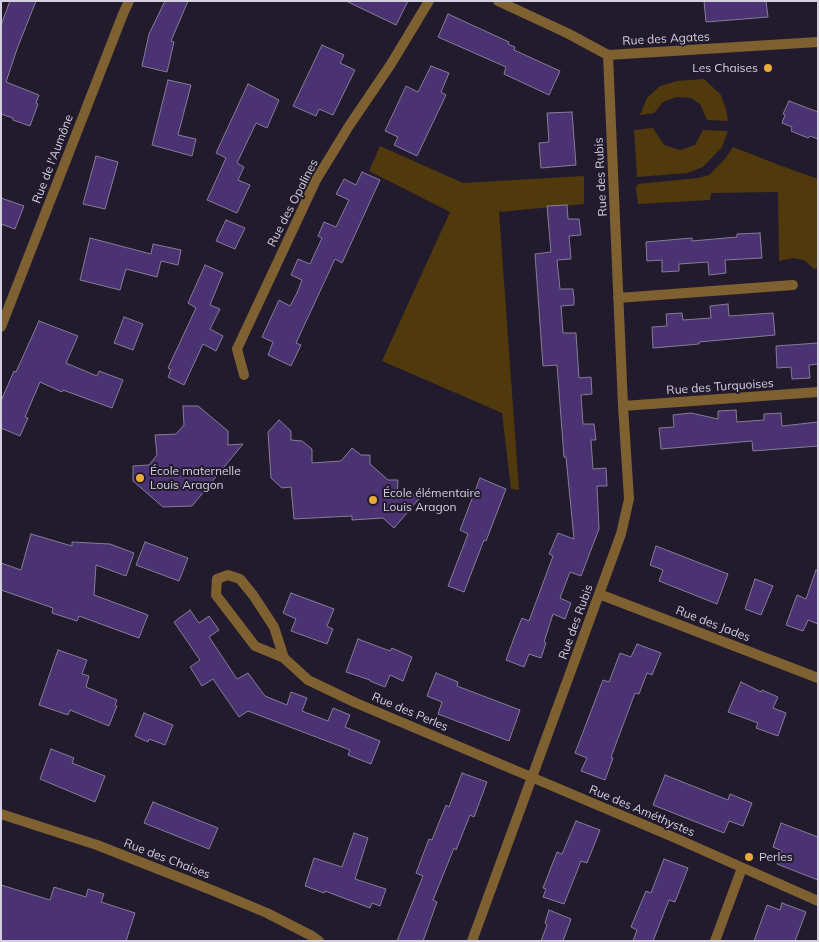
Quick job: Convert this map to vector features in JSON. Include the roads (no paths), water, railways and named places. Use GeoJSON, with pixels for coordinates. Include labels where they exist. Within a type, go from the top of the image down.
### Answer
{"type":"FeatureCollection","features":[{"type":"Feature","properties":{"kind":"street","name":"Rue de l'Aumône"},"geometry":{"type":"LineString","coordinates":[[1,327],[129,1]]}},
{"type":"Feature","properties":{"kind":"street","name":"Rue des Opalines"},"geometry":{"type":"LineString","coordinates":[[244,375],[237,349],[316,180],[429,1]]}},
{"type":"Feature","properties":{"kind":"street","name":"Rue des Agates"},"geometry":{"type":"LineString","coordinates":[[498,1],[567,33],[608,55],[818,42]]}},
{"type":"Feature","properties":{"kind":"street","name":"Rue des Rubis"},"geometry":{"type":"LineString","coordinates":[[472,941],[621,534],[629,499],[623,406],[608,55]]}},
{"type":"Feature","properties":{"kind":"street"},"geometry":{"type":"LineString","coordinates":[[618,298],[793,285]]}},
{"type":"Feature","properties":{"kind":"street","name":"Rue des Turquoises"},"geometry":{"type":"LineString","coordinates":[[623,406],[818,392]]}},
{"type":"Feature","properties":{"kind":"street","name":"Rue des Perles"},"geometry":{"type":"LineString","coordinates":[[284,658],[274,627],[240,579],[228,575],[217,579],[216,595],[254,646],[284,658],[308,680],[532,778]]}},
{"type":"Feature","properties":{"kind":"street","name":"Rue des Jades"},"geometry":{"type":"LineString","coordinates":[[599,594],[818,678]]}},
{"type":"Feature","properties":{"kind":"street","name":"Rue des Améthystes"},"geometry":{"type":"LineString","coordinates":[[532,778],[674,837],[818,901]]}},
{"type":"Feature","properties":{"kind":"street","name":"Rue des Chaises"},"geometry":{"type":"LineString","coordinates":[[1,814],[98,845],[267,912],[319,941]]}},
{"type":"Feature","properties":{"kind":"street"},"geometry":{"type":"LineString","coordinates":[[715,941],[742,868]]}},
{"type":"Feature","properties":{"kind":"place","name":"Les Chaises"},"geometry":{"type":"Point","coordinates":[768,68]}},
{"type":"Feature","properties":{"kind":"place","name":"École maternelle Louis Aragon"},"geometry":{"type":"Point","coordinates":[140,478]}},
{"type":"Feature","properties":{"kind":"place","name":"École élémentaire Louis Aragon"},"geometry":{"type":"Point","coordinates":[373,500]}},
{"type":"Feature","properties":{"kind":"place","name":"Perles"},"geometry":{"type":"Point","coordinates":[749,857]}}]}
